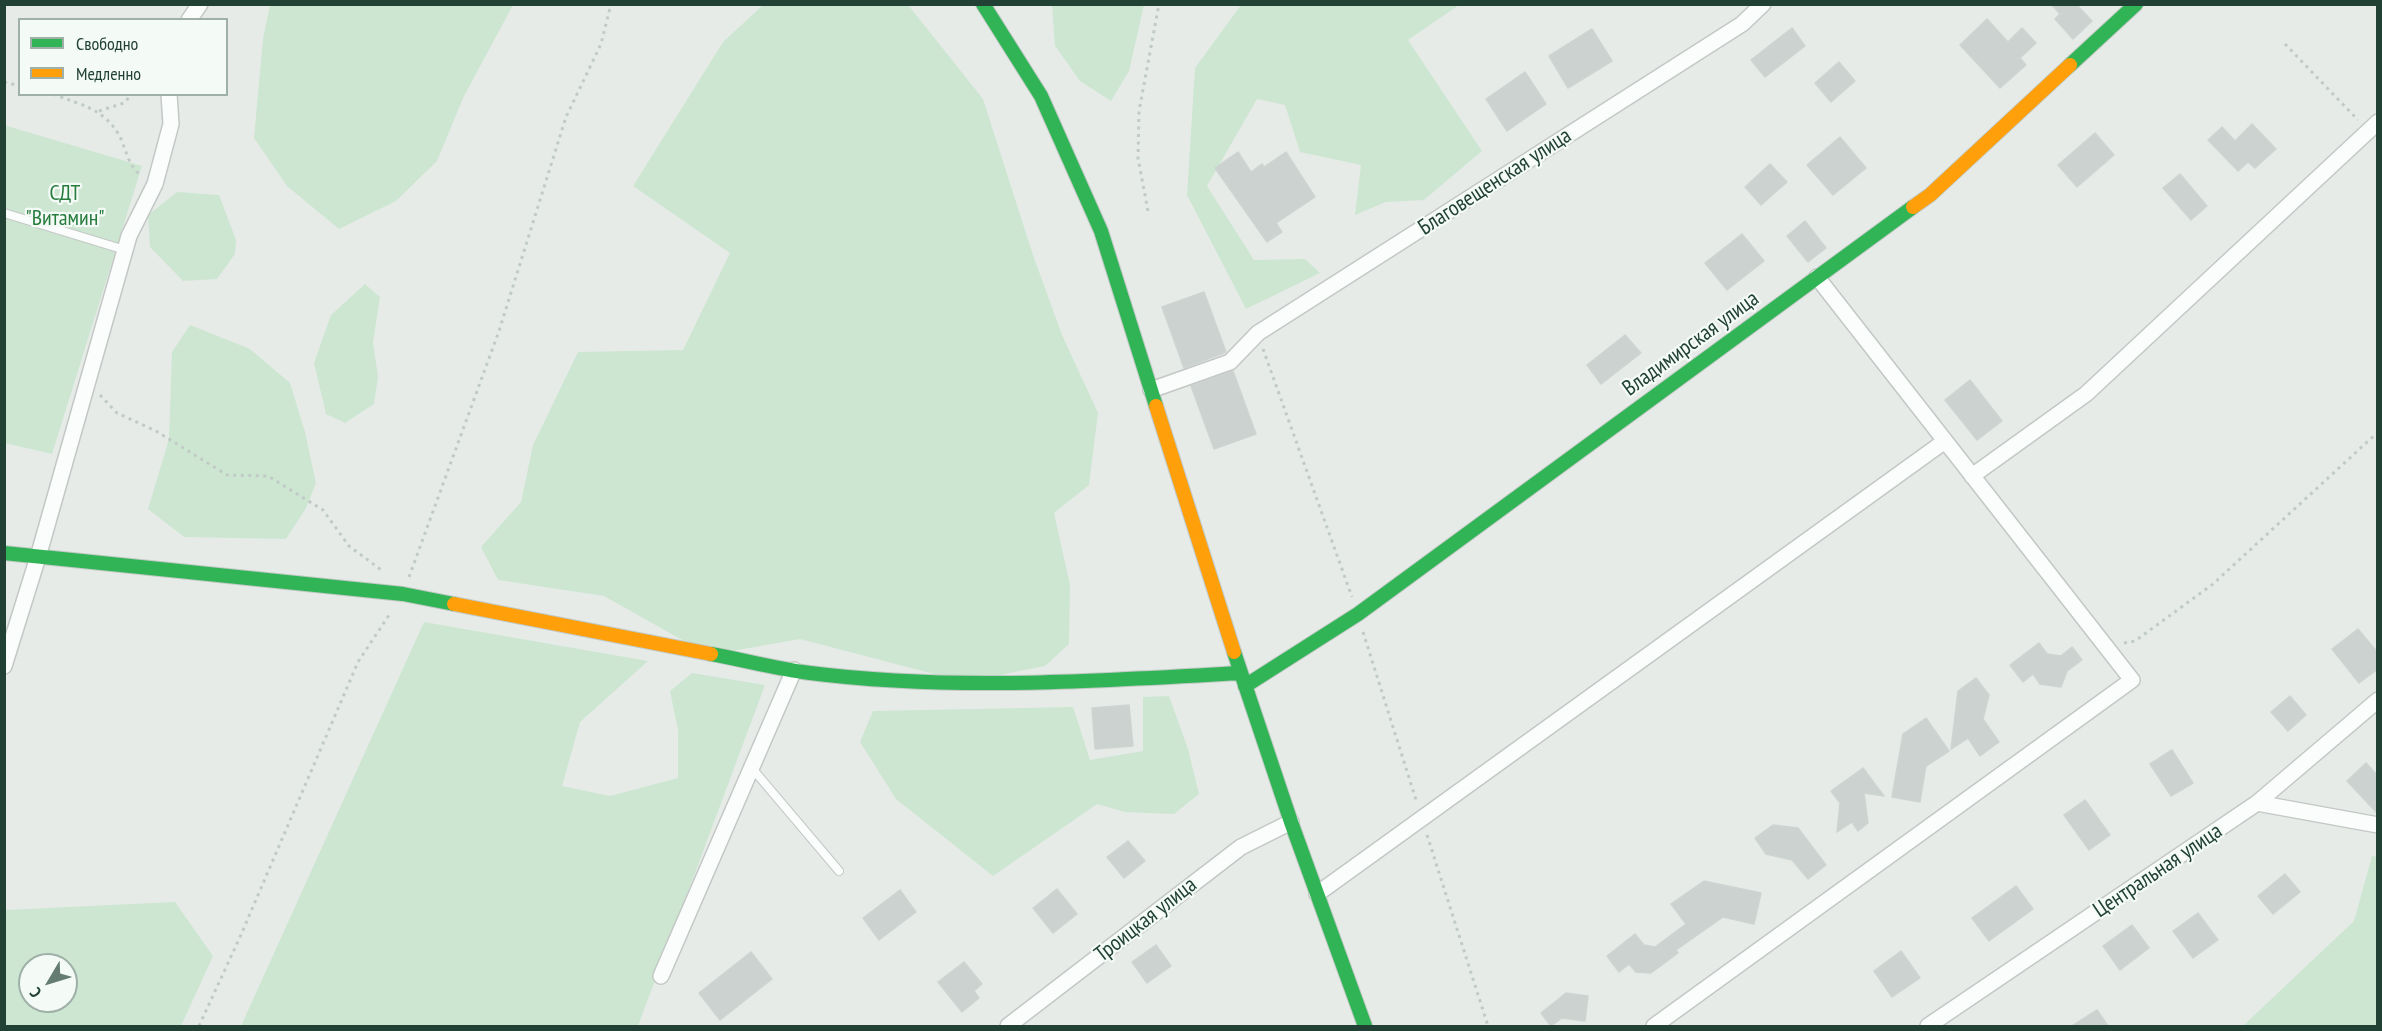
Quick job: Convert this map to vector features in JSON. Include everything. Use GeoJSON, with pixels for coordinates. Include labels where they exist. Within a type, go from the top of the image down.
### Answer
{"type":"FeatureCollection","features":[{"type":"Feature","properties":{"kind":"street"},"geometry":{"type":"LineString","coordinates":[[190,18],[200,4]]}},
{"type":"Feature","properties":{"kind":"street","name":"Благовещенская улица"},"geometry":{"type":"LineString","coordinates":[[1151,390],[1230,362],[1258,333],[1742,24],[1763,4]]}},
{"type":"Feature","properties":{"kind":"street","name":"Владимирская улица"},"geometry":{"type":"LineString","coordinates":[[1243,679],[1358,614],[1930,195],[2136,4]]}},
{"type":"Feature","properties":{"kind":"street"},"geometry":{"type":"LineString","coordinates":[[984,5],[1041,96],[1096,221],[1243,679],[1291,822],[1365,1026]]}},
{"type":"Feature","properties":{"kind":"street"},"geometry":{"type":"LineString","coordinates":[[4,666],[38,557],[129,236],[155,184],[171,124],[169,96]]}},
{"type":"Feature","properties":{"kind":"street"},"geometry":{"type":"LineString","coordinates":[[1972,476],[2086,394],[2373,126]]}},
{"type":"Feature","properties":{"kind":"street"},"geometry":{"type":"LineString","coordinates":[[1654,1026],[2132,680],[1817,278]]}},
{"type":"Feature","properties":{"kind":"street"},"geometry":{"type":"LineString","coordinates":[[1317,894],[1945,441]]}},
{"type":"Feature","properties":{"kind":"street"},"geometry":{"type":"LineString","coordinates":[[4,553],[403,594],[794,670],[912,682],[1243,679]]}},
{"type":"Feature","properties":{"kind":"street"},"geometry":{"type":"LineString","coordinates":[[661,976],[794,670]]}},
{"type":"Feature","properties":{"kind":"street","name":"Центральная улица"},"geometry":{"type":"LineString","coordinates":[[1928,1026],[2257,803],[2378,700]]}},
{"type":"Feature","properties":{"kind":"street"},"geometry":{"type":"LineString","coordinates":[[2257,803],[2378,825]]}},
{"type":"Feature","properties":{"kind":"street","name":"Троицкая улица"},"geometry":{"type":"LineString","coordinates":[[1008,1026],[1241,847],[1291,822]]}},
{"type":"Feature","properties":{"kind":"lane"},"geometry":{"type":"LineString","coordinates":[[4,213],[125,250]]}},
{"type":"Feature","properties":{"kind":"lane"},"geometry":{"type":"LineString","coordinates":[[752,767],[839,871]]}},
{"type":"Feature","properties":{"kind":"path"},"geometry":{"type":"LineString","coordinates":[[198,1026],[240,937],[358,662],[403,594],[499,331],[566,117],[601,44],[611,4]]}},
{"type":"Feature","properties":{"kind":"path"},"geometry":{"type":"LineString","coordinates":[[1148,211],[1138,158],[1139,111],[1159,4]]}},
{"type":"Feature","properties":{"kind":"path"},"geometry":{"type":"LineString","coordinates":[[2285,44],[2373,126]]}},
{"type":"Feature","properties":{"kind":"path"},"geometry":{"type":"LineString","coordinates":[[58,96],[99,111],[118,134],[135,171],[155,184]]}},
{"type":"Feature","properties":{"kind":"path"},"geometry":{"type":"LineString","coordinates":[[99,111],[124,103],[130,96]]}},
{"type":"Feature","properties":{"kind":"path"},"geometry":{"type":"LineString","coordinates":[[1258,333],[1358,614],[1488,1026]]}},
{"type":"Feature","properties":{"kind":"path"},"geometry":{"type":"LineString","coordinates":[[87,381],[117,413],[156,431],[227,475],[268,476],[323,510],[349,546],[382,570],[403,594]]}},
{"type":"Feature","properties":{"kind":"path"},"geometry":{"type":"LineString","coordinates":[[2105,646],[2135,641],[2213,584],[2378,432]]}},
{"type":"Feature","properties":{"kind":"green space"},"geometry":{"type":"Polygon","coordinates":[[[270,4],[513,5],[464,96],[437,161],[396,201],[339,229],[287,186],[254,138],[263,39],[270,4]]]}},
{"type":"Feature","properties":{"kind":"green space"},"geometry":{"type":"Polygon","coordinates":[[[902,4],[909,6],[983,99],[1033,255],[1062,335],[1098,413],[1089,485],[1054,513],[1070,585],[1069,644],[1045,666],[1005,674],[980,686],[800,639],[709,655],[604,596],[498,580],[481,547],[521,502],[533,445],[578,352],[683,350],[730,253],[633,186],[723,42],[763,5],[902,4]]]}},
{"type":"Feature","properties":{"kind":"green space"},"geometry":{"type":"Polygon","coordinates":[[[1052,5],[1144,5],[1129,71],[1111,101],[1080,81],[1055,46],[1052,5]]]}},
{"type":"Feature","properties":{"kind":"green space"},"geometry":{"type":"Polygon","coordinates":[[[1241,5],[1459,5],[1408,40],[1482,151],[1424,200],[1386,202],[1355,215],[1361,165],[1300,152],[1285,105],[1257,99],[1207,186],[1254,260],[1305,259],[1320,273],[1246,309],[1187,195],[1195,68],[1241,5]]]}},
{"type":"Feature","properties":{"kind":"green space","name":"СДТ \"Витамин\""},"geometry":{"type":"Polygon","coordinates":[[[4,125],[142,166],[52,454],[5,443],[4,125]]]}},
{"type":"Feature","properties":{"kind":"green space"},"geometry":{"type":"Polygon","coordinates":[[[177,192],[219,195],[236,240],[235,254],[217,279],[183,281],[150,247],[148,215],[177,192]]]}},
{"type":"Feature","properties":{"kind":"green space"},"geometry":{"type":"Polygon","coordinates":[[[365,284],[380,297],[373,342],[378,377],[374,404],[345,423],[326,414],[314,363],[331,315],[365,284]]]}},
{"type":"Feature","properties":{"kind":"green space"},"geometry":{"type":"Polygon","coordinates":[[[190,325],[250,349],[290,383],[305,432],[316,483],[306,508],[286,539],[184,537],[148,509],[169,439],[172,352],[190,325]]]}},
{"type":"Feature","properties":{"kind":"green space"},"geometry":{"type":"Polygon","coordinates":[[[424,622],[648,661],[580,722],[562,786],[610,796],[678,778],[678,730],[670,691],[692,673],[765,685],[638,1026],[241,1026],[424,622]]]}},
{"type":"Feature","properties":{"kind":"green space"},"geometry":{"type":"Polygon","coordinates":[[[1169,696],[1188,749],[1199,794],[1174,814],[1125,812],[1097,804],[993,876],[896,799],[860,742],[873,711],[1073,707],[1090,760],[1143,751],[1143,697],[1169,696]]]}},
{"type":"Feature","properties":{"kind":"green space"},"geometry":{"type":"Polygon","coordinates":[[[2372,856],[2378,857],[2377,1026],[2244,1026],[2354,921],[2372,856]]]}},
{"type":"Feature","properties":{"kind":"green space"},"geometry":{"type":"Polygon","coordinates":[[[175,902],[213,956],[181,1026],[5,1026],[5,910],[175,902]]]}},
{"type":"Feature","properties":{"kind":"building"},"geometry":{"type":"Polygon","coordinates":[[[2051,4],[2076,4],[2092,21],[2073,39],[2055,19],[2060,14],[2051,4]]]}},
{"type":"Feature","properties":{"kind":"building"},"geometry":{"type":"Polygon","coordinates":[[[1987,19],[2008,42],[2022,28],[2036,43],[2020,58],[2026,65],[2000,88],[1960,45],[1987,19]]]}},
{"type":"Feature","properties":{"kind":"building"},"geometry":{"type":"Polygon","coordinates":[[[1792,28],[1805,46],[1765,77],[1751,60],[1792,28]]]}},
{"type":"Feature","properties":{"kind":"building"},"geometry":{"type":"Polygon","coordinates":[[[1592,29],[1612,61],[1568,88],[1549,56],[1592,29]]]}},
{"type":"Feature","properties":{"kind":"building"},"geometry":{"type":"Polygon","coordinates":[[[1839,62],[1855,81],[1831,102],[1815,83],[1839,62]]]}},
{"type":"Feature","properties":{"kind":"building"},"geometry":{"type":"Polygon","coordinates":[[[1525,72],[1546,104],[1507,131],[1486,99],[1525,72]]]}},
{"type":"Feature","properties":{"kind":"building"},"geometry":{"type":"Polygon","coordinates":[[[2252,124],[2276,149],[2255,168],[2248,162],[2238,171],[2208,140],[2222,127],[2235,141],[2252,124]]]}},
{"type":"Feature","properties":{"kind":"building"},"geometry":{"type":"Polygon","coordinates":[[[2095,133],[2114,155],[2077,187],[2058,165],[2095,133]]]}},
{"type":"Feature","properties":{"kind":"building"},"geometry":{"type":"Polygon","coordinates":[[[1840,137],[1866,168],[1833,195],[1807,165],[1840,137]]]}},
{"type":"Feature","properties":{"kind":"building"},"geometry":{"type":"Polygon","coordinates":[[[1238,152],[1251,172],[1262,164],[1264,167],[1286,152],[1315,197],[1276,223],[1282,232],[1267,242],[1215,168],[1238,152]]]}},
{"type":"Feature","properties":{"kind":"building"},"geometry":{"type":"Polygon","coordinates":[[[1770,164],[1787,182],[1761,205],[1745,187],[1770,164]]]}},
{"type":"Feature","properties":{"kind":"building"},"geometry":{"type":"Polygon","coordinates":[[[2180,174],[2207,206],[2191,220],[2163,188],[2180,174]]]}},
{"type":"Feature","properties":{"kind":"building"},"geometry":{"type":"Polygon","coordinates":[[[1805,221],[1826,248],[1808,262],[1787,236],[1805,221]]]}},
{"type":"Feature","properties":{"kind":"building"},"geometry":{"type":"Polygon","coordinates":[[[1742,234],[1764,261],[1727,290],[1705,263],[1742,234]]]}},
{"type":"Feature","properties":{"kind":"building"},"geometry":{"type":"Polygon","coordinates":[[[1204,292],[1226,352],[1184,368],[1162,307],[1204,292]]]}},
{"type":"Feature","properties":{"kind":"building"},"geometry":{"type":"Polygon","coordinates":[[[1625,335],[1641,353],[1601,384],[1587,365],[1625,335]]]}},
{"type":"Feature","properties":{"kind":"building"},"geometry":{"type":"Polygon","coordinates":[[[1233,371],[1256,434],[1214,449],[1191,386],[1233,371]]]}},
{"type":"Feature","properties":{"kind":"building"},"geometry":{"type":"Polygon","coordinates":[[[1970,380],[2002,421],[1977,440],[1945,400],[1970,380]]]}},
{"type":"Feature","properties":{"kind":"building"},"geometry":{"type":"Polygon","coordinates":[[[2358,629],[2378,653],[2378,669],[2359,683],[2332,649],[2358,629]]]}},
{"type":"Feature","properties":{"kind":"building"},"geometry":{"type":"Polygon","coordinates":[[[2039,643],[2047,654],[2061,656],[2072,647],[2082,660],[2067,671],[2061,687],[2040,684],[2033,674],[2023,682],[2010,665],[2039,643]]]}},
{"type":"Feature","properties":{"kind":"building"},"geometry":{"type":"Polygon","coordinates":[[[1976,678],[1989,695],[1983,719],[1999,742],[1980,756],[1968,738],[1951,749],[1958,691],[1976,678]]]}},
{"type":"Feature","properties":{"kind":"building"},"geometry":{"type":"Polygon","coordinates":[[[2290,696],[2306,715],[2288,731],[2271,712],[2290,696]]]}},
{"type":"Feature","properties":{"kind":"building"},"geometry":{"type":"Polygon","coordinates":[[[1129,705],[1133,746],[1095,749],[1092,708],[1129,705]]]}},
{"type":"Feature","properties":{"kind":"building"},"geometry":{"type":"Polygon","coordinates":[[[1926,718],[1949,751],[1926,766],[1920,802],[1892,797],[1903,734],[1926,718]]]}},
{"type":"Feature","properties":{"kind":"building"},"geometry":{"type":"Polygon","coordinates":[[[2172,750],[2193,783],[2171,796],[2150,764],[2172,750]]]}},
{"type":"Feature","properties":{"kind":"building"},"geometry":{"type":"Polygon","coordinates":[[[2366,763],[2378,776],[2378,814],[2347,781],[2366,763]]]}},
{"type":"Feature","properties":{"kind":"building"},"geometry":{"type":"Polygon","coordinates":[[[1863,768],[1884,796],[1864,793],[1868,823],[1858,831],[1852,822],[1837,832],[1840,803],[1831,791],[1863,768]]]}},
{"type":"Feature","properties":{"kind":"building"},"geometry":{"type":"Polygon","coordinates":[[[2085,800],[2110,835],[2089,850],[2064,815],[2085,800]]]}},
{"type":"Feature","properties":{"kind":"building"},"geometry":{"type":"Polygon","coordinates":[[[1773,825],[1798,828],[1826,865],[1808,879],[1792,860],[1766,854],[1755,838],[1773,825]]]}},
{"type":"Feature","properties":{"kind":"building"},"geometry":{"type":"Polygon","coordinates":[[[1128,841],[1145,861],[1124,878],[1107,857],[1128,841]]]}},
{"type":"Feature","properties":{"kind":"building"},"geometry":{"type":"Polygon","coordinates":[[[2285,874],[2300,892],[2273,914],[2258,896],[2285,874]]]}},
{"type":"Feature","properties":{"kind":"building"},"geometry":{"type":"Polygon","coordinates":[[[1704,881],[1761,893],[1754,924],[1723,917],[1676,950],[1678,953],[1651,973],[1636,972],[1629,964],[1619,972],[1607,956],[1635,934],[1644,945],[1655,947],[1686,924],[1671,904],[1704,881]]]}},
{"type":"Feature","properties":{"kind":"building"},"geometry":{"type":"Polygon","coordinates":[[[2016,886],[2033,909],[1989,941],[1972,918],[2016,886]]]}},
{"type":"Feature","properties":{"kind":"building"},"geometry":{"type":"Polygon","coordinates":[[[1057,889],[1077,914],[1053,933],[1033,908],[1057,889]]]}},
{"type":"Feature","properties":{"kind":"building"},"geometry":{"type":"Polygon","coordinates":[[[900,890],[916,912],[879,940],[863,918],[900,890]]]}},
{"type":"Feature","properties":{"kind":"building"},"geometry":{"type":"Polygon","coordinates":[[[2198,913],[2218,940],[2193,958],[2173,931],[2198,913]]]}},
{"type":"Feature","properties":{"kind":"building"},"geometry":{"type":"Polygon","coordinates":[[[2132,925],[2149,948],[2120,970],[2103,946],[2132,925]]]}},
{"type":"Feature","properties":{"kind":"building"},"geometry":{"type":"Polygon","coordinates":[[[1156,945],[1171,966],[1147,983],[1132,962],[1156,945]]]}},
{"type":"Feature","properties":{"kind":"building"},"geometry":{"type":"Polygon","coordinates":[[[1901,951],[1920,978],[1892,997],[1874,971],[1901,951]]]}},
{"type":"Feature","properties":{"kind":"building"},"geometry":{"type":"Polygon","coordinates":[[[751,952],[772,979],[720,1020],[699,993],[751,952]]]}},
{"type":"Feature","properties":{"kind":"building"},"geometry":{"type":"Polygon","coordinates":[[[964,962],[982,984],[974,991],[979,998],[962,1012],[938,982],[964,962]]]}},
{"type":"Feature","properties":{"kind":"building"},"geometry":{"type":"Polygon","coordinates":[[[1566,993],[1588,996],[1585,1021],[1562,1018],[1551,1026],[1541,1013],[1566,993]]]}},
{"type":"Feature","properties":{"kind":"building"},"geometry":{"type":"Polygon","coordinates":[[[2097,1010],[2108,1026],[2072,1026],[2097,1010]]]}},
{"type":"Feature","properties":{"kind":"traffic: fast"},"geometry":{"type":"LineString","coordinates":[[983,4],[1041,96],[1101,231],[1156,406]]}},
{"type":"Feature","properties":{"kind":"traffic: fast"},"geometry":{"type":"LineString","coordinates":[[2070,65],[2136,4]]}},
{"type":"Feature","properties":{"kind":"traffic: fast"},"geometry":{"type":"LineString","coordinates":[[1245,686],[1358,614],[1913,207]]}},
{"type":"Feature","properties":{"kind":"traffic: fast"},"geometry":{"type":"LineString","coordinates":[[4,553],[403,594],[454,604]]}},
{"type":"Feature","properties":{"kind":"traffic: fast"},"geometry":{"type":"LineString","coordinates":[[1234,652],[1291,822],[1365,1026]]}},
{"type":"Feature","properties":{"kind":"traffic: fast"},"geometry":{"type":"LineString","coordinates":[[711,654],[810,673],[917,682],[1025,683],[1241,673]]}},
{"type":"Feature","properties":{"kind":"traffic: slow"},"geometry":{"type":"LineString","coordinates":[[1913,207],[1930,195],[2070,65]]}},
{"type":"Feature","properties":{"kind":"traffic: slow"},"geometry":{"type":"LineString","coordinates":[[1156,406],[1234,652]]}},
{"type":"Feature","properties":{"kind":"traffic: slow"},"geometry":{"type":"LineString","coordinates":[[454,604],[711,654]]}}]}
